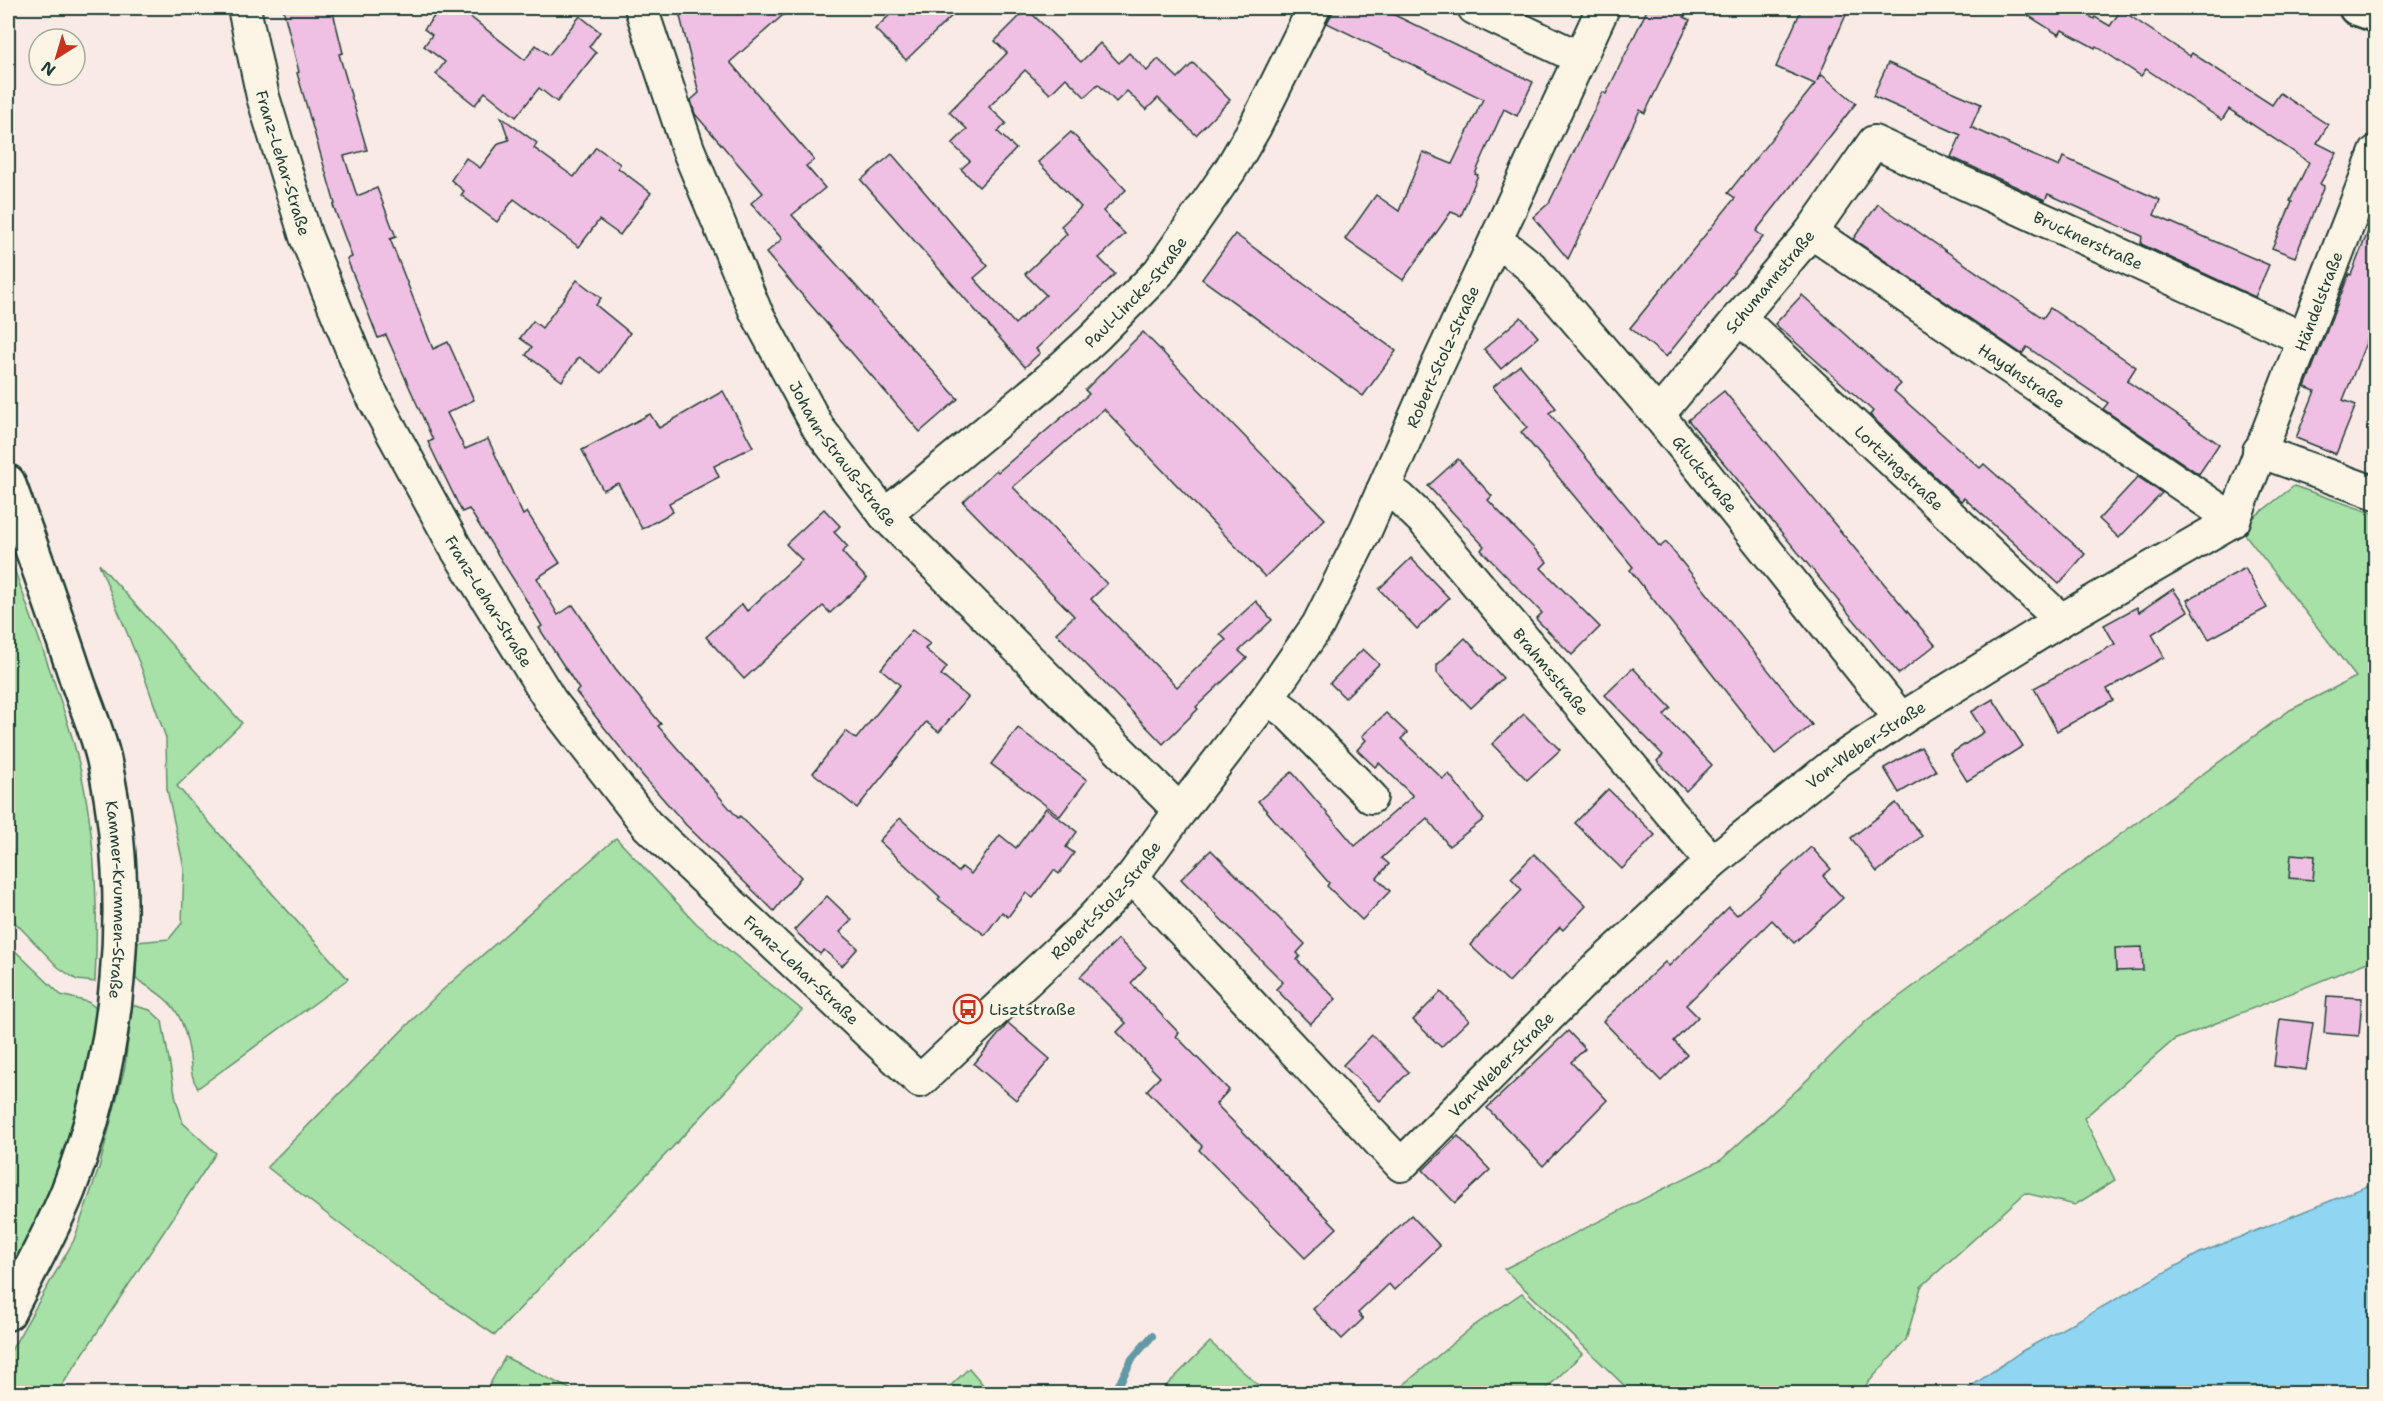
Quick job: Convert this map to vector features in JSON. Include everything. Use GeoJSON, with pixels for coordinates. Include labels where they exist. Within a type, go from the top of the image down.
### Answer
{"type":"FeatureCollection","features":[{"type":"Feature","properties":{"kind":"street","name":"Franz-Lehar-Straße"},"geometry":{"type":"LineString","coordinates":[[244,8],[263,97],[306,237],[367,386],[454,545],[550,700],[647,825],[920,1081]]}},
{"type":"Feature","properties":{"kind":"street","name":"Johann-Strauß-Straße"},"geometry":{"type":"LineString","coordinates":[[641,8],[688,149],[755,310],[819,429],[885,515],[1180,811]]}},
{"type":"Feature","properties":{"kind":"street","name":"Paul-Lincke-Straße"},"geometry":{"type":"LineString","coordinates":[[885,515],[1045,383],[1095,337],[1159,272],[1230,170],[1256,126],[1314,8]]}},
{"type":"Feature","properties":{"kind":"street"},"geometry":{"type":"LineString","coordinates":[[1474,8],[1578,57]]}},
{"type":"Feature","properties":{"kind":"street","name":"Robert-Stolz-Straße"},"geometry":{"type":"LineString","coordinates":[[920,1081],[1083,928],[1132,877],[1267,698],[1318,625],[1341,582],[1578,57],[1603,8]]}},
{"type":"Feature","properties":{"kind":"street"},"geometry":{"type":"LineString","coordinates":[[2356,8],[2376,15]]}},
{"type":"Feature","properties":{"kind":"street","name":"Schumannstraße"},"geometry":{"type":"LineString","coordinates":[[1658,415],[1811,232],[1874,142]]}},
{"type":"Feature","properties":{"kind":"street","name":"Brucknerstraße"},"geometry":{"type":"LineString","coordinates":[[1874,142],[2302,338]]}},
{"type":"Feature","properties":{"kind":"street","name":"Händelstraße"},"geometry":{"type":"LineString","coordinates":[[2259,451],[2376,152]]}},
{"type":"Feature","properties":{"kind":"street","name":"Haydnstraße"},"geometry":{"type":"LineString","coordinates":[[1811,232],[2234,520]]}},
{"type":"Feature","properties":{"kind":"street","name":"Gluckstraße"},"geometry":{"type":"LineString","coordinates":[[1494,245],[1511,251],[1531,267],[1658,415],[1901,719]]}},
{"type":"Feature","properties":{"kind":"street","name":"Lortzingstraße"},"geometry":{"type":"LineString","coordinates":[[1738,318],[2061,620]]}},
{"type":"Feature","properties":{"kind":"street"},"geometry":{"type":"LineString","coordinates":[[2234,520],[2259,451],[2376,493]]}},
{"type":"Feature","properties":{"kind":"street","name":"Kammer-Krummen-Straße"},"geometry":{"type":"LineString","coordinates":[[8,482],[104,759],[116,840],[120,938],[115,996],[102,1083],[89,1130],[67,1193],[8,1313]]}},
{"type":"Feature","properties":{"kind":"street","name":"Brahmsstraße"},"geometry":{"type":"LineString","coordinates":[[1383,490],[1400,498],[1424,521],[1712,862]]}},
{"type":"Feature","properties":{"kind":"street","name":"Von-Weber-Straße"},"geometry":{"type":"LineString","coordinates":[[1132,877],[1401,1166],[1597,968],[1712,862],[1838,761],[1901,719],[2061,620],[2234,520]]}},
{"type":"Feature","properties":{"kind":"street"},"geometry":{"type":"LineString","coordinates":[[1267,698],[1289,714],[1371,797]]}},
{"type":"Feature","properties":{"kind":"green space"},"geometry":{"type":"Polygon","coordinates":[[[2294,486],[2375,514],[2375,959],[2174,1040],[2084,1118],[2115,1180],[2075,1205],[2025,1193],[1921,1287],[1906,1340],[1859,1393],[1632,1393],[1504,1269],[1721,1160],[1798,1089],[1866,1021],[2290,710],[2356,677],[2240,528],[2294,486]]]}},
{"type":"Feature","properties":{"kind":"green space"},"geometry":{"type":"Polygon","coordinates":[[[8,551],[65,713],[80,767],[94,858],[95,982],[77,980],[58,967],[8,915],[8,551]]]}},
{"type":"Feature","properties":{"kind":"green space"},"geometry":{"type":"Polygon","coordinates":[[[99,564],[242,723],[177,786],[348,979],[198,1088],[191,1069],[184,1028],[175,1009],[159,994],[136,979],[137,942],[169,939],[182,923],[184,868],[167,789],[166,738],[141,667],[99,564]]]}},
{"type":"Feature","properties":{"kind":"green space"},"geometry":{"type":"Polygon","coordinates":[[[616,838],[697,924],[802,1010],[495,1335],[379,1254],[267,1167],[438,994],[616,838]]]}},
{"type":"Feature","properties":{"kind":"green space"},"geometry":{"type":"Polygon","coordinates":[[[8,944],[61,995],[88,1002],[100,1011],[84,1091],[52,1190],[8,1280],[8,944]]]}},
{"type":"Feature","properties":{"kind":"green space"},"geometry":{"type":"Polygon","coordinates":[[[132,1005],[150,1010],[162,1021],[176,1099],[183,1123],[216,1153],[57,1393],[8,1393],[8,1356],[74,1240],[99,1168],[125,1066],[132,1005]]]}},
{"type":"Feature","properties":{"kind":"green space"},"geometry":{"type":"Polygon","coordinates":[[[1522,1293],[1582,1354],[1542,1393],[1394,1393],[1472,1327],[1522,1293]]]}},
{"type":"Feature","properties":{"kind":"green space"},"geometry":{"type":"Polygon","coordinates":[[[1210,1342],[1267,1393],[1159,1393],[1210,1342]]]}},
{"type":"Feature","properties":{"kind":"green space"},"geometry":{"type":"Polygon","coordinates":[[[505,1357],[578,1393],[485,1393],[505,1357]]]}},
{"type":"Feature","properties":{"kind":"green space"},"geometry":{"type":"Polygon","coordinates":[[[969,1368],[990,1393],[943,1393],[969,1368]]]}},
{"type":"Feature","properties":{"kind":"water"},"geometry":{"type":"Polygon","coordinates":[[[2375,1183],[2375,1393],[1962,1393],[2022,1351],[2200,1253],[2375,1183]]]}},
{"type":"Feature","properties":{"kind":"building"},"geometry":{"type":"Polygon","coordinates":[[[283,8],[332,8],[343,53],[339,54],[367,150],[344,156],[357,196],[377,188],[396,237],[390,239],[433,349],[448,342],[474,400],[447,413],[465,449],[488,439],[523,515],[527,512],[560,563],[537,578],[558,615],[573,605],[615,668],[661,724],[658,726],[738,818],[740,816],[801,877],[774,911],[686,825],[643,776],[576,692],[579,689],[539,628],[542,626],[469,509],[462,512],[428,442],[433,440],[386,335],[378,338],[347,259],[352,257],[333,205],[335,204],[297,73],[299,72],[283,8]]]}},
{"type":"Feature","properties":{"kind":"building"},"geometry":{"type":"Polygon","coordinates":[[[441,8],[459,8],[525,60],[536,45],[549,55],[580,16],[600,32],[589,47],[596,53],[557,102],[539,88],[516,117],[485,92],[475,105],[436,74],[445,62],[424,46],[432,35],[424,29],[441,8]]]}},
{"type":"Feature","properties":{"kind":"building"},"geometry":{"type":"Polygon","coordinates":[[[678,8],[791,8],[730,62],[814,160],[806,166],[825,188],[792,215],[958,399],[920,432],[766,253],[782,239],[751,203],[763,193],[695,114],[691,100],[699,93],[678,8]]]}},
{"type":"Feature","properties":{"kind":"building"},"geometry":{"type":"Polygon","coordinates":[[[897,8],[960,8],[906,60],[875,29],[897,8]]]}},
{"type":"Feature","properties":{"kind":"building"},"geometry":{"type":"Polygon","coordinates":[[[1335,8],[1380,8],[1533,82],[1517,116],[1504,109],[1475,174],[1478,175],[1461,216],[1451,212],[1403,280],[1345,239],[1376,195],[1399,211],[1423,152],[1452,164],[1483,99],[1327,23],[1335,8]]]}},
{"type":"Feature","properties":{"kind":"building"},"geometry":{"type":"Polygon","coordinates":[[[1648,8],[1689,8],[1684,17],[1690,20],[1645,113],[1640,110],[1568,259],[1533,217],[1549,203],[1603,92],[1606,94],[1648,8]]]}},
{"type":"Feature","properties":{"kind":"building"},"geometry":{"type":"Polygon","coordinates":[[[1802,8],[1849,8],[1817,81],[1822,75],[1856,103],[1756,231],[1763,237],[1666,357],[1630,328],[1735,198],[1728,193],[1815,84],[1776,67],[1802,8]]]}},
{"type":"Feature","properties":{"kind":"building"},"geometry":{"type":"Polygon","coordinates":[[[2016,8],[2077,8],[2110,26],[2121,10],[2190,56],[2192,53],[2272,105],[2280,93],[2328,125],[2317,143],[2337,153],[2320,184],[2324,186],[2295,257],[2272,248],[2292,202],[2290,201],[2309,162],[2229,109],[2222,120],[2146,69],[2141,76],[2096,46],[2095,48],[2062,30],[2059,35],[2016,8]]]}},
{"type":"Feature","properties":{"kind":"building"},"geometry":{"type":"Polygon","coordinates":[[[1027,9],[1081,62],[1100,43],[1119,63],[1129,53],[1147,71],[1158,59],[1178,78],[1193,63],[1230,100],[1196,135],[1158,98],[1146,110],[1127,91],[1116,102],[1098,84],[1085,97],[1066,78],[1050,94],[1025,70],[989,107],[1006,123],[998,132],[1016,149],[979,187],[961,169],[970,161],[952,144],[967,129],[949,112],[1007,53],[995,41],[1027,9]]]}},
{"type":"Feature","properties":{"kind":"building"},"geometry":{"type":"Polygon","coordinates":[[[1888,63],[1981,104],[1971,127],[2059,167],[2063,157],[2160,200],[2154,215],[2269,265],[2255,297],[2141,244],[2142,236],[2048,194],[2045,200],[1951,157],[1961,135],[1873,96],[1888,63]]]}},
{"type":"Feature","properties":{"kind":"building"},"geometry":{"type":"Polygon","coordinates":[[[501,117],[537,143],[534,148],[574,177],[596,147],[620,164],[618,168],[651,193],[620,235],[599,220],[579,247],[514,199],[497,222],[461,195],[464,191],[451,180],[466,158],[480,168],[499,143],[509,140],[501,117]]]}},
{"type":"Feature","properties":{"kind":"building"},"geometry":{"type":"Polygon","coordinates":[[[1071,132],[1126,190],[1103,211],[1125,234],[1099,258],[1115,274],[1036,349],[1040,353],[1025,367],[861,180],[892,154],[988,266],[974,278],[1015,324],[1046,295],[1025,274],[1067,234],[1061,226],[1081,207],[1038,162],[1071,132]]]}},
{"type":"Feature","properties":{"kind":"building"},"geometry":{"type":"Polygon","coordinates":[[[1878,204],[2043,318],[2050,308],[2136,367],[2127,381],[2219,444],[2199,474],[2103,409],[2108,403],[2027,347],[2022,354],[1853,239],[1878,204]]]}},
{"type":"Feature","properties":{"kind":"building"},"geometry":{"type":"Polygon","coordinates":[[[2374,216],[2376,318],[2343,400],[2356,405],[2336,454],[2296,438],[2315,391],[2305,387],[2374,216]]]}},
{"type":"Feature","properties":{"kind":"building"},"geometry":{"type":"Polygon","coordinates":[[[1235,234],[1396,351],[1363,396],[1202,279],[1235,234]]]}},
{"type":"Feature","properties":{"kind":"building"},"geometry":{"type":"Polygon","coordinates":[[[577,280],[601,298],[596,305],[630,333],[601,373],[579,357],[562,381],[526,355],[532,347],[520,338],[533,321],[542,328],[577,280]]]}},
{"type":"Feature","properties":{"kind":"building"},"geometry":{"type":"Polygon","coordinates":[[[1802,295],[1901,384],[1894,391],[1980,468],[1984,464],[2085,554],[2059,584],[1964,498],[1961,501],[1870,415],[1873,411],[1775,324],[1802,295]]]}},
{"type":"Feature","properties":{"kind":"building"},"geometry":{"type":"Polygon","coordinates":[[[1521,317],[1538,337],[1501,369],[1484,349],[1521,317]]]}},
{"type":"Feature","properties":{"kind":"building"},"geometry":{"type":"Polygon","coordinates":[[[1143,332],[1325,519],[1265,577],[1104,409],[1013,487],[1107,584],[1091,599],[1177,687],[1226,640],[1220,634],[1256,601],[1272,620],[1239,651],[1247,658],[1196,707],[1198,709],[1163,744],[1056,633],[1074,616],[963,502],[996,470],[998,472],[1089,394],[1085,390],[1143,332]]]}},
{"type":"Feature","properties":{"kind":"building"},"geometry":{"type":"Polygon","coordinates":[[[1520,365],[1556,408],[1549,413],[1660,547],[1666,542],[1812,725],[1775,754],[1630,570],[1633,567],[1521,432],[1527,427],[1493,387],[1520,365]]]}},
{"type":"Feature","properties":{"kind":"building"},"geometry":{"type":"Polygon","coordinates":[[[723,391],[753,447],[714,466],[719,477],[669,503],[673,512],[642,529],[618,483],[603,490],[582,450],[650,414],[659,428],[723,391]]]}},
{"type":"Feature","properties":{"kind":"building"},"geometry":{"type":"Polygon","coordinates":[[[1724,391],[1935,645],[1899,674],[1688,420],[1724,391]]]}},
{"type":"Feature","properties":{"kind":"building"},"geometry":{"type":"Polygon","coordinates":[[[1458,459],[1492,496],[1488,500],[1547,562],[1541,568],[1600,627],[1572,655],[1536,619],[1542,613],[1481,550],[1484,546],[1428,486],[1458,459]]]}},
{"type":"Feature","properties":{"kind":"building"},"geometry":{"type":"Polygon","coordinates":[[[2138,477],[2162,493],[2119,538],[2099,519],[2138,477]]]}},
{"type":"Feature","properties":{"kind":"building"},"geometry":{"type":"Polygon","coordinates":[[[824,509],[840,526],[834,532],[848,547],[842,552],[867,579],[830,613],[823,606],[744,679],[706,637],[742,604],[747,611],[802,560],[786,544],[824,509]]]}},
{"type":"Feature","properties":{"kind":"building"},"geometry":{"type":"Polygon","coordinates":[[[1411,558],[1449,598],[1417,629],[1379,589],[1411,558]]]}},
{"type":"Feature","properties":{"kind":"building"},"geometry":{"type":"Polygon","coordinates":[[[2245,568],[2267,608],[2209,639],[2187,600],[2245,568]]]}},
{"type":"Feature","properties":{"kind":"building"},"geometry":{"type":"Polygon","coordinates":[[[2173,589],[2188,611],[2152,634],[2164,657],[2107,689],[2113,700],[2057,731],[2034,688],[2115,644],[2104,625],[2137,607],[2139,612],[2173,589]]]}},
{"type":"Feature","properties":{"kind":"building"},"geometry":{"type":"Polygon","coordinates":[[[912,630],[930,644],[925,649],[947,667],[941,675],[968,697],[939,732],[926,722],[857,808],[813,773],[846,731],[856,739],[900,685],[881,669],[912,630]]]}},
{"type":"Feature","properties":{"kind":"building"},"geometry":{"type":"Polygon","coordinates":[[[1465,638],[1503,678],[1471,708],[1437,673],[1437,665],[1465,638]]]}},
{"type":"Feature","properties":{"kind":"building"},"geometry":{"type":"Polygon","coordinates":[[[1363,649],[1379,664],[1345,698],[1330,683],[1363,649]]]}},
{"type":"Feature","properties":{"kind":"building"},"geometry":{"type":"Polygon","coordinates":[[[1633,668],[1671,708],[1664,715],[1712,765],[1686,791],[1657,761],[1663,755],[1605,695],[1633,668]]]}},
{"type":"Feature","properties":{"kind":"building"},"geometry":{"type":"Polygon","coordinates":[[[1993,699],[2023,746],[1967,781],[1950,754],[1984,732],[1971,712],[1993,699]]]}},
{"type":"Feature","properties":{"kind":"building"},"geometry":{"type":"Polygon","coordinates":[[[1386,713],[1407,733],[1401,739],[1443,779],[1449,774],[1484,819],[1449,846],[1427,818],[1382,858],[1389,864],[1377,878],[1390,891],[1362,920],[1327,886],[1329,883],[1258,801],[1292,772],[1355,846],[1413,796],[1379,763],[1375,767],[1357,750],[1366,740],[1362,736],[1386,713]]]}},
{"type":"Feature","properties":{"kind":"building"},"geometry":{"type":"Polygon","coordinates":[[[1524,714],[1560,750],[1527,780],[1492,744],[1524,714]]]}},
{"type":"Feature","properties":{"kind":"building"},"geometry":{"type":"Polygon","coordinates":[[[1018,728],[1087,780],[1060,816],[991,764],[1018,728]]]}},
{"type":"Feature","properties":{"kind":"building"},"geometry":{"type":"Polygon","coordinates":[[[1921,747],[1936,771],[1899,793],[1884,768],[1921,747]]]}},
{"type":"Feature","properties":{"kind":"building"},"geometry":{"type":"Polygon","coordinates":[[[1608,789],[1655,835],[1622,869],[1575,823],[1608,789]]]}},
{"type":"Feature","properties":{"kind":"building"},"geometry":{"type":"Polygon","coordinates":[[[1896,803],[1922,836],[1877,872],[1851,838],[1896,803]]]}},
{"type":"Feature","properties":{"kind":"building"},"geometry":{"type":"Polygon","coordinates":[[[1046,808],[1077,832],[1066,847],[1074,853],[1059,874],[1054,870],[1033,898],[1026,893],[1008,917],[1002,912],[985,935],[938,899],[940,897],[879,841],[900,818],[958,872],[962,867],[971,874],[1000,835],[1016,848],[1046,808]]]}},
{"type":"Feature","properties":{"kind":"building"},"geometry":{"type":"Polygon","coordinates":[[[1811,847],[1831,869],[1823,876],[1843,898],[1794,943],[1772,920],[1686,1005],[1698,1017],[1674,1041],[1687,1055],[1661,1081],[1603,1021],[1665,962],[1669,966],[1729,907],[1737,915],[1811,847]]]}},
{"type":"Feature","properties":{"kind":"building"},"geometry":{"type":"Polygon","coordinates":[[[1211,850],[1305,944],[1297,953],[1300,956],[1297,960],[1336,999],[1310,1024],[1276,989],[1283,982],[1181,879],[1211,850]]]}},
{"type":"Feature","properties":{"kind":"building"},"geometry":{"type":"Polygon","coordinates":[[[1534,854],[1586,906],[1563,930],[1560,927],[1509,982],[1470,945],[1522,890],[1511,878],[1534,854]]]}},
{"type":"Feature","properties":{"kind":"building"},"geometry":{"type":"Polygon","coordinates":[[[2291,854],[2315,856],[2313,880],[2289,878],[2291,854]]]}},
{"type":"Feature","properties":{"kind":"building"},"geometry":{"type":"Polygon","coordinates":[[[827,896],[852,920],[840,932],[858,948],[842,966],[824,950],[820,954],[794,930],[827,896]]]}},
{"type":"Feature","properties":{"kind":"building"},"geometry":{"type":"Polygon","coordinates":[[[1118,939],[1146,967],[1131,983],[1179,1033],[1176,1036],[1229,1090],[1216,1104],[1337,1228],[1305,1258],[1199,1150],[1202,1146],[1147,1090],[1160,1077],[1117,1032],[1126,1023],[1080,977],[1118,939]]]}},
{"type":"Feature","properties":{"kind":"building"},"geometry":{"type":"Polygon","coordinates":[[[2142,947],[2143,970],[2116,971],[2115,948],[2142,947]]]}},
{"type":"Feature","properties":{"kind":"building"},"geometry":{"type":"Polygon","coordinates":[[[1441,992],[1469,1020],[1441,1047],[1413,1020],[1441,992]]]}},
{"type":"Feature","properties":{"kind":"building"},"geometry":{"type":"Polygon","coordinates":[[[2327,996],[2362,998],[2359,1036],[2324,1033],[2327,996]]]}},
{"type":"Feature","properties":{"kind":"building"},"geometry":{"type":"Polygon","coordinates":[[[2280,1019],[2313,1023],[2306,1070],[2274,1066],[2280,1019]]]}},
{"type":"Feature","properties":{"kind":"building"},"geometry":{"type":"Polygon","coordinates":[[[1008,1023],[1050,1059],[1016,1100],[974,1064],[1008,1023]]]}},
{"type":"Feature","properties":{"kind":"building"},"geometry":{"type":"Polygon","coordinates":[[[1568,1031],[1585,1049],[1571,1062],[1607,1100],[1543,1166],[1487,1108],[1568,1031]]]}},
{"type":"Feature","properties":{"kind":"building"},"geometry":{"type":"Polygon","coordinates":[[[1372,1035],[1409,1072],[1380,1101],[1343,1065],[1372,1035]]]}},
{"type":"Feature","properties":{"kind":"building"},"geometry":{"type":"Polygon","coordinates":[[[1458,1136],[1490,1170],[1455,1203],[1423,1170],[1458,1136]]]}},
{"type":"Feature","properties":{"kind":"building"},"geometry":{"type":"Polygon","coordinates":[[[1411,1215],[1440,1246],[1394,1290],[1389,1284],[1358,1313],[1363,1319],[1342,1339],[1313,1309],[1411,1215]]]}},
{"type":"Feature","properties":{"kind":"waterway"},"geometry":{"type":"LineString","coordinates":[[1114,1394],[1132,1359],[1152,1336]]}},
{"type":"Feature","properties":{"kind":"place","name":"Lisztstraße"},"geometry":{"type":"Point","coordinates":[968,1009]}}]}
